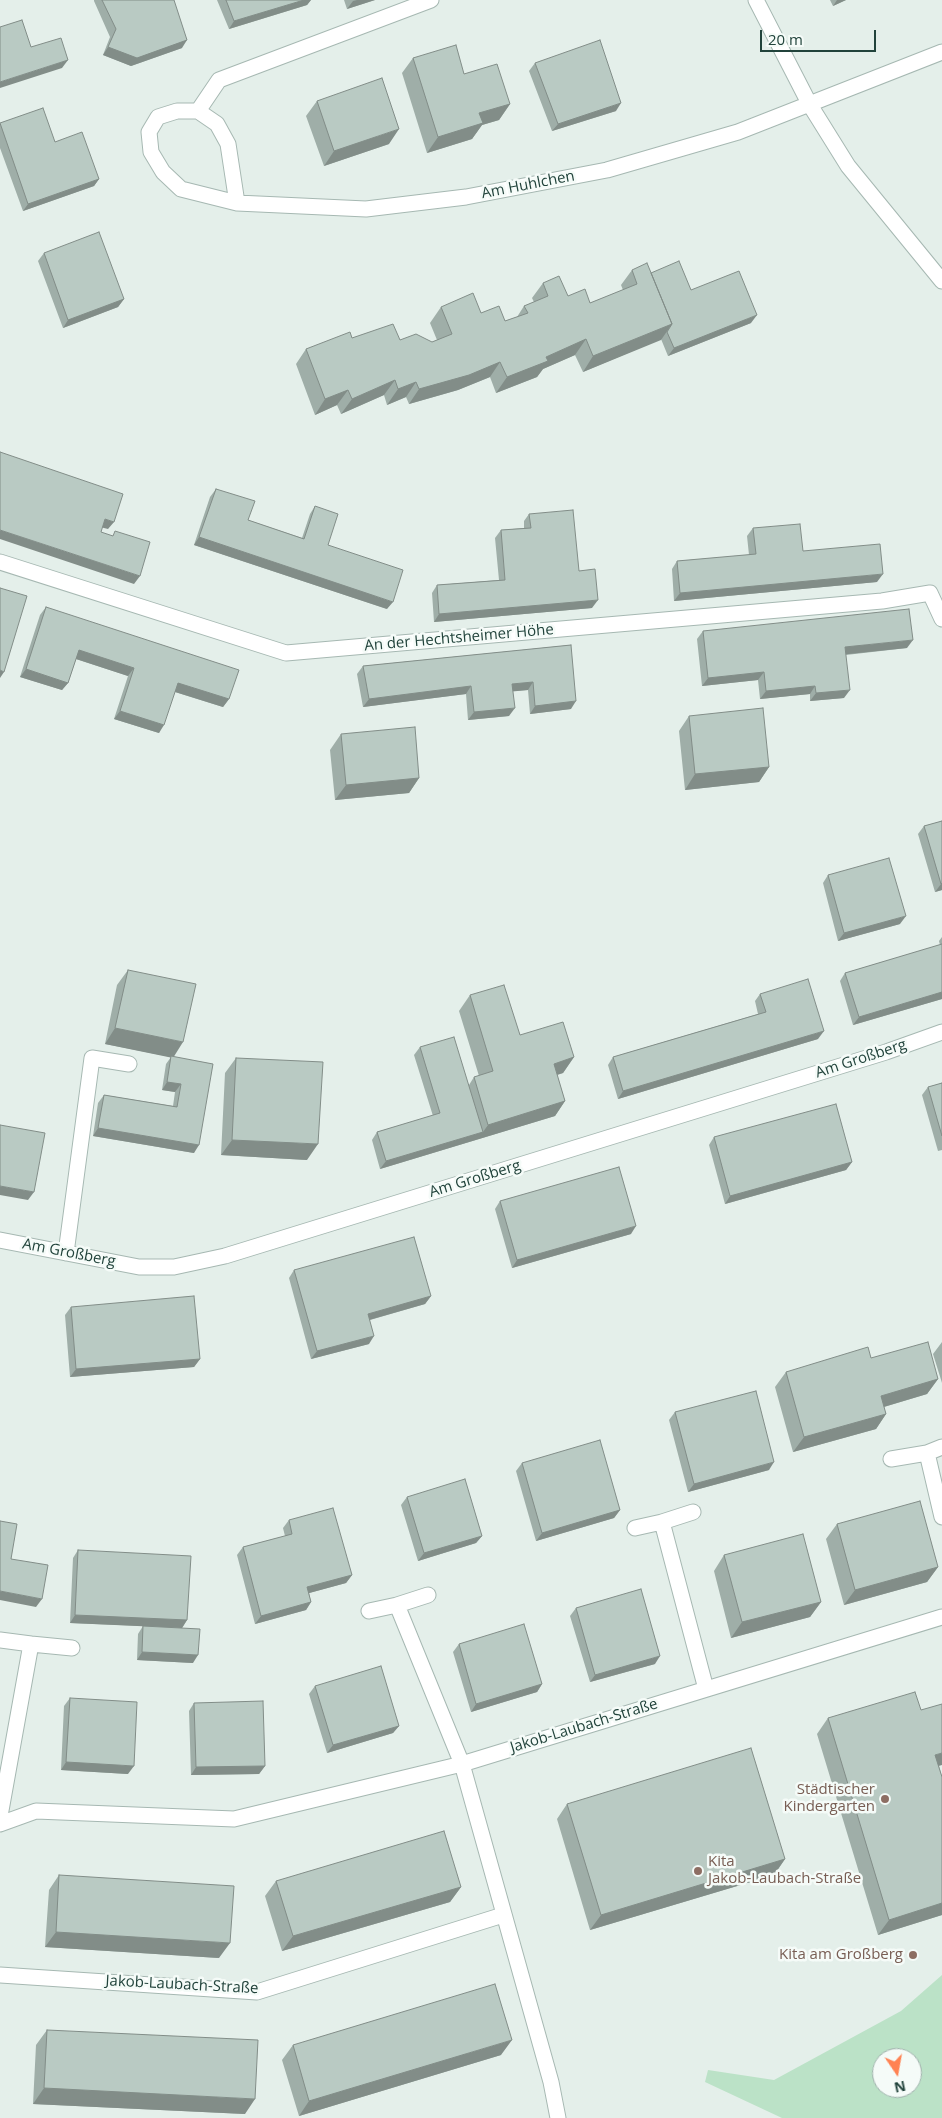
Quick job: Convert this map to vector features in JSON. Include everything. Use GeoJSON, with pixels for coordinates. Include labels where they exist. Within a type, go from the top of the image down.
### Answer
{"type":"FeatureCollection","features":[{"type":"Feature","properties":{"kind":"street"},"geometry":{"type":"LineString","coordinates":[[236,202],[228,144],[217,124],[198,110],[218,80],[431,0]]}},
{"type":"Feature","properties":{"kind":"street"},"geometry":{"type":"LineString","coordinates":[[756,0],[810,104],[848,166],[942,281]]}},
{"type":"Feature","properties":{"kind":"street","name":"Am Huhlchen"},"geometry":{"type":"LineString","coordinates":[[198,110],[177,111],[158,117],[149,132],[151,152],[163,172],[181,189],[236,202],[366,209],[466,197],[607,170],[738,132],[942,52]]}},
{"type":"Feature","properties":{"kind":"street","name":"An der Hechtsheimer Höhe"},"geometry":{"type":"LineString","coordinates":[[0,562],[286,653],[882,601],[930,593],[942,619]]}},
{"type":"Feature","properties":{"kind":"street","name":"Am Großberg"},"geometry":{"type":"LineString","coordinates":[[0,1240],[139,1267],[174,1267],[225,1256],[877,1055],[942,1032]]}},
{"type":"Feature","properties":{"kind":"street"},"geometry":{"type":"LineString","coordinates":[[66,1253],[92,1058],[129,1064]]}},
{"type":"Feature","properties":{"kind":"street"},"geometry":{"type":"LineString","coordinates":[[891,1458],[927,1453],[942,1447]]}},
{"type":"Feature","properties":{"kind":"street"},"geometry":{"type":"LineString","coordinates":[[927,1453],[942,1517]]}},
{"type":"Feature","properties":{"kind":"street"},"geometry":{"type":"LineString","coordinates":[[634,1528],[662,1522],[693,1512]]}},
{"type":"Feature","properties":{"kind":"street"},"geometry":{"type":"LineString","coordinates":[[662,1522],[706,1689]]}},
{"type":"Feature","properties":{"kind":"street"},"geometry":{"type":"LineString","coordinates":[[369,1611],[397,1606],[428,1595]]}},
{"type":"Feature","properties":{"kind":"street"},"geometry":{"type":"LineString","coordinates":[[397,1606],[462,1764],[557,2104],[558,2118]]}},
{"type":"Feature","properties":{"kind":"street","name":"Jakob-Laubach-Straße"},"geometry":{"type":"LineString","coordinates":[[0,1824],[36,1811],[234,1819],[462,1764],[942,1617]]}},
{"type":"Feature","properties":{"kind":"street"},"geometry":{"type":"LineString","coordinates":[[0,1640],[72,1648]]}},
{"type":"Feature","properties":{"kind":"street"},"geometry":{"type":"LineString","coordinates":[[0,1816],[31,1644]]}},
{"type":"Feature","properties":{"kind":"street","name":"Jakob-Laubach-Straße"},"geometry":{"type":"LineString","coordinates":[[0,1975],[257,1992],[503,1915]]}},
{"type":"Feature","properties":{"kind":"green space"},"geometry":{"type":"Polygon","coordinates":[[[942,1975],[942,2118],[782,2118],[705,2082],[708,2070],[774,2080],[901,2011],[942,1975]]]}},
{"type":"Feature","properties":{"kind":"building"},"geometry":{"type":"Polygon","coordinates":[[[102,0],[174,0],[187,40],[137,58],[108,47],[116,29],[102,0]]]}},
{"type":"Feature","properties":{"kind":"building"},"geometry":{"type":"Polygon","coordinates":[[[226,0],[304,0],[234,21],[226,0]]]}},
{"type":"Feature","properties":{"kind":"building"},"geometry":{"type":"Polygon","coordinates":[[[22,20],[31,47],[61,38],[68,60],[0,82],[0,27],[22,20]]]}},
{"type":"Feature","properties":{"kind":"building"},"geometry":{"type":"Polygon","coordinates":[[[600,40],[621,103],[558,124],[535,63],[600,40]]]}},
{"type":"Feature","properties":{"kind":"building"},"geometry":{"type":"Polygon","coordinates":[[[456,45],[464,74],[497,64],[510,104],[479,113],[483,123],[438,137],[413,58],[456,45]]]}},
{"type":"Feature","properties":{"kind":"building"},"geometry":{"type":"Polygon","coordinates":[[[382,78],[399,129],[334,151],[317,101],[382,78]]]}},
{"type":"Feature","properties":{"kind":"building"},"geometry":{"type":"Polygon","coordinates":[[[43,108],[55,142],[82,132],[99,179],[28,204],[0,123],[43,108]]]}},
{"type":"Feature","properties":{"kind":"building"},"geometry":{"type":"Polygon","coordinates":[[[99,232],[124,299],[68,320],[44,253],[99,232]]]}},
{"type":"Feature","properties":{"kind":"building"},"geometry":{"type":"Polygon","coordinates":[[[679,261],[691,290],[739,271],[757,315],[674,348],[667,332],[672,324],[651,273],[679,261]]]}},
{"type":"Feature","properties":{"kind":"building"},"geometry":{"type":"Polygon","coordinates":[[[647,263],[672,324],[593,356],[586,339],[546,357],[548,361],[507,377],[500,362],[469,375],[419,389],[416,382],[398,389],[395,380],[352,399],[348,390],[325,399],[306,349],[350,332],[352,338],[393,324],[400,340],[416,334],[432,342],[452,334],[441,307],[473,293],[481,313],[499,306],[505,321],[528,313],[524,306],[548,296],[543,283],[559,276],[568,296],[585,289],[590,303],[637,284],[632,270],[647,263]]]}},
{"type":"Feature","properties":{"kind":"building"},"geometry":{"type":"Polygon","coordinates":[[[0,452],[123,494],[114,522],[105,519],[101,532],[113,536],[115,531],[150,542],[140,576],[0,530],[0,452]]]}},
{"type":"Feature","properties":{"kind":"building"},"geometry":{"type":"Polygon","coordinates":[[[216,489],[255,501],[248,520],[304,539],[315,506],[338,514],[328,545],[403,570],[393,602],[199,537],[216,489]]]}},
{"type":"Feature","properties":{"kind":"building"},"geometry":{"type":"Polygon","coordinates":[[[573,510],[579,571],[595,569],[598,600],[439,614],[437,585],[505,580],[501,530],[531,528],[529,514],[573,510]]]}},
{"type":"Feature","properties":{"kind":"building"},"geometry":{"type":"Polygon","coordinates":[[[800,524],[803,551],[880,544],[883,574],[680,593],[677,561],[756,554],[753,528],[800,524]]]}},
{"type":"Feature","properties":{"kind":"building"},"geometry":{"type":"Polygon","coordinates":[[[0,588],[27,596],[4,672],[0,670],[0,588]]]}},
{"type":"Feature","properties":{"kind":"building"},"geometry":{"type":"Polygon","coordinates":[[[46,607],[239,670],[229,699],[178,683],[164,725],[120,711],[134,668],[79,650],[68,683],[26,669],[46,607]]]}},
{"type":"Feature","properties":{"kind":"building"},"geometry":{"type":"Polygon","coordinates":[[[909,609],[913,640],[845,647],[850,690],[816,693],[815,686],[766,691],[764,672],[708,678],[703,631],[909,609]]]}},
{"type":"Feature","properties":{"kind":"building"},"geometry":{"type":"Polygon","coordinates":[[[571,645],[576,701],[535,706],[533,682],[512,684],[515,708],[474,712],[471,686],[369,699],[363,666],[571,645]]]}},
{"type":"Feature","properties":{"kind":"building"},"geometry":{"type":"Polygon","coordinates":[[[763,708],[769,767],[695,774],[689,716],[763,708]]]}},
{"type":"Feature","properties":{"kind":"building"},"geometry":{"type":"Polygon","coordinates":[[[415,727],[419,778],[346,785],[341,734],[415,727]]]}},
{"type":"Feature","properties":{"kind":"building"},"geometry":{"type":"Polygon","coordinates":[[[942,821],[942,883],[941,884],[924,826],[942,821]]]}},
{"type":"Feature","properties":{"kind":"building"},"geometry":{"type":"Polygon","coordinates":[[[889,858],[906,916],[844,933],[828,875],[889,858]]]}},
{"type":"Feature","properties":{"kind":"building"},"geometry":{"type":"Polygon","coordinates":[[[942,944],[942,992],[859,1017],[845,973],[942,944]]]}},
{"type":"Feature","properties":{"kind":"building"},"geometry":{"type":"Polygon","coordinates":[[[128,970],[196,984],[183,1042],[115,1028],[128,970]]]}},
{"type":"Feature","properties":{"kind":"building"},"geometry":{"type":"Polygon","coordinates":[[[808,979],[824,1031],[623,1091],[613,1057],[766,1012],[760,994],[808,979]]]}},
{"type":"Feature","properties":{"kind":"building"},"geometry":{"type":"Polygon","coordinates":[[[504,985],[520,1035],[563,1022],[574,1057],[554,1064],[565,1101],[488,1125],[474,1077],[493,1071],[470,995],[504,985]]]}},
{"type":"Feature","properties":{"kind":"building"},"geometry":{"type":"Polygon","coordinates":[[[454,1037],[483,1132],[386,1161],[377,1132],[440,1113],[420,1047],[454,1037]]]}},
{"type":"Feature","properties":{"kind":"building"},"geometry":{"type":"Polygon","coordinates":[[[171,1056],[213,1064],[199,1145],[98,1128],[104,1095],[177,1107],[181,1084],[167,1082],[171,1056]]]}},
{"type":"Feature","properties":{"kind":"building"},"geometry":{"type":"Polygon","coordinates":[[[236,1058],[323,1062],[318,1144],[232,1140],[236,1058]]]}},
{"type":"Feature","properties":{"kind":"building"},"geometry":{"type":"Polygon","coordinates":[[[942,1083],[942,1136],[928,1087],[942,1083]]]}},
{"type":"Feature","properties":{"kind":"building"},"geometry":{"type":"Polygon","coordinates":[[[836,1104],[852,1162],[730,1196],[714,1137],[836,1104]]]}},
{"type":"Feature","properties":{"kind":"building"},"geometry":{"type":"Polygon","coordinates":[[[0,1125],[45,1133],[34,1192],[0,1186],[0,1125]]]}},
{"type":"Feature","properties":{"kind":"building"},"geometry":{"type":"Polygon","coordinates":[[[619,1167],[636,1226],[517,1260],[500,1201],[619,1167]]]}},
{"type":"Feature","properties":{"kind":"building"},"geometry":{"type":"Polygon","coordinates":[[[414,1237],[431,1296],[368,1314],[374,1336],[317,1351],[294,1270],[414,1237]]]}},
{"type":"Feature","properties":{"kind":"building"},"geometry":{"type":"Polygon","coordinates":[[[194,1296],[200,1359],[76,1369],[71,1307],[194,1296]]]}},
{"type":"Feature","properties":{"kind":"building"},"geometry":{"type":"Polygon","coordinates":[[[928,1342],[938,1379],[881,1396],[886,1414],[804,1437],[786,1372],[868,1347],[871,1358],[928,1342]]]}},
{"type":"Feature","properties":{"kind":"building"},"geometry":{"type":"Polygon","coordinates":[[[756,1391],[774,1462],[694,1484],[675,1412],[756,1391]]]}},
{"type":"Feature","properties":{"kind":"building"},"geometry":{"type":"Polygon","coordinates":[[[600,1440],[620,1510],[542,1533],[522,1463],[600,1440]]]}},
{"type":"Feature","properties":{"kind":"building"},"geometry":{"type":"Polygon","coordinates":[[[465,1479],[482,1536],[424,1553],[407,1497],[465,1479]]]}},
{"type":"Feature","properties":{"kind":"building"},"geometry":{"type":"Polygon","coordinates":[[[920,1501],[938,1567],[855,1590],[837,1524],[920,1501]]]}},
{"type":"Feature","properties":{"kind":"building"},"geometry":{"type":"Polygon","coordinates":[[[333,1508],[352,1575],[307,1587],[311,1602],[261,1616],[243,1547],[292,1534],[289,1520],[333,1508]]]}},
{"type":"Feature","properties":{"kind":"building"},"geometry":{"type":"Polygon","coordinates":[[[0,1521],[17,1524],[11,1559],[48,1565],[42,1599],[0,1591],[0,1521]]]}},
{"type":"Feature","properties":{"kind":"building"},"geometry":{"type":"Polygon","coordinates":[[[803,1534],[821,1602],[742,1622],[724,1555],[803,1534]]]}},
{"type":"Feature","properties":{"kind":"building"},"geometry":{"type":"Polygon","coordinates":[[[78,1550],[191,1556],[187,1620],[75,1615],[78,1550]]]}},
{"type":"Feature","properties":{"kind":"building"},"geometry":{"type":"Polygon","coordinates":[[[641,1589],[660,1656],[595,1675],[576,1608],[641,1589]]]}},
{"type":"Feature","properties":{"kind":"building"},"geometry":{"type":"Polygon","coordinates":[[[524,1624],[542,1684],[476,1704],[459,1644],[524,1624]]]}},
{"type":"Feature","properties":{"kind":"building"},"geometry":{"type":"Polygon","coordinates":[[[143,1626],[200,1629],[198,1655],[142,1652],[143,1626]]]}},
{"type":"Feature","properties":{"kind":"building"},"geometry":{"type":"Polygon","coordinates":[[[381,1666],[399,1726],[333,1745],[315,1686],[381,1666]]]}},
{"type":"Feature","properties":{"kind":"building","name":"Städtischer Kindergarten"},"geometry":{"type":"Polygon","coordinates":[[[915,1692],[921,1710],[942,1704],[942,1753],[935,1755],[942,1777],[942,1903],[889,1920],[828,1718],[915,1692]]]}},
{"type":"Feature","properties":{"kind":"building"},"geometry":{"type":"Polygon","coordinates":[[[70,1698],[137,1702],[134,1766],[66,1762],[70,1698]]]}},
{"type":"Feature","properties":{"kind":"building"},"geometry":{"type":"Polygon","coordinates":[[[263,1701],[265,1766],[196,1767],[194,1703],[263,1701]]]}},
{"type":"Feature","properties":{"kind":"building","name":"Kita Jakob-Laubach-Straße"},"geometry":{"type":"Polygon","coordinates":[[[751,1748],[785,1859],[601,1915],[567,1804],[751,1748]]]}},
{"type":"Feature","properties":{"kind":"building"},"geometry":{"type":"Polygon","coordinates":[[[444,1831],[461,1887],[293,1936],[276,1881],[444,1831]]]}},
{"type":"Feature","properties":{"kind":"building"},"geometry":{"type":"Polygon","coordinates":[[[59,1875],[234,1886],[230,1943],[56,1932],[59,1875]]]}},
{"type":"Feature","properties":{"kind":"building"},"geometry":{"type":"Polygon","coordinates":[[[495,1984],[512,2040],[309,2101],[293,2045],[495,1984]]]}},
{"type":"Feature","properties":{"kind":"building"},"geometry":{"type":"Polygon","coordinates":[[[47,2030],[258,2040],[255,2099],[44,2088],[47,2030]]]}},
{"type":"Feature","properties":{"kind":"place","name":"Städtischer Kindergarten"},"geometry":{"type":"Point","coordinates":[885,1799]}},
{"type":"Feature","properties":{"kind":"place","name":"Kita Jakob-Laubach-Straße"},"geometry":{"type":"Point","coordinates":[698,1871]}},
{"type":"Feature","properties":{"kind":"place","name":"Kita am Großberg"},"geometry":{"type":"Point","coordinates":[913,1955]}}]}
